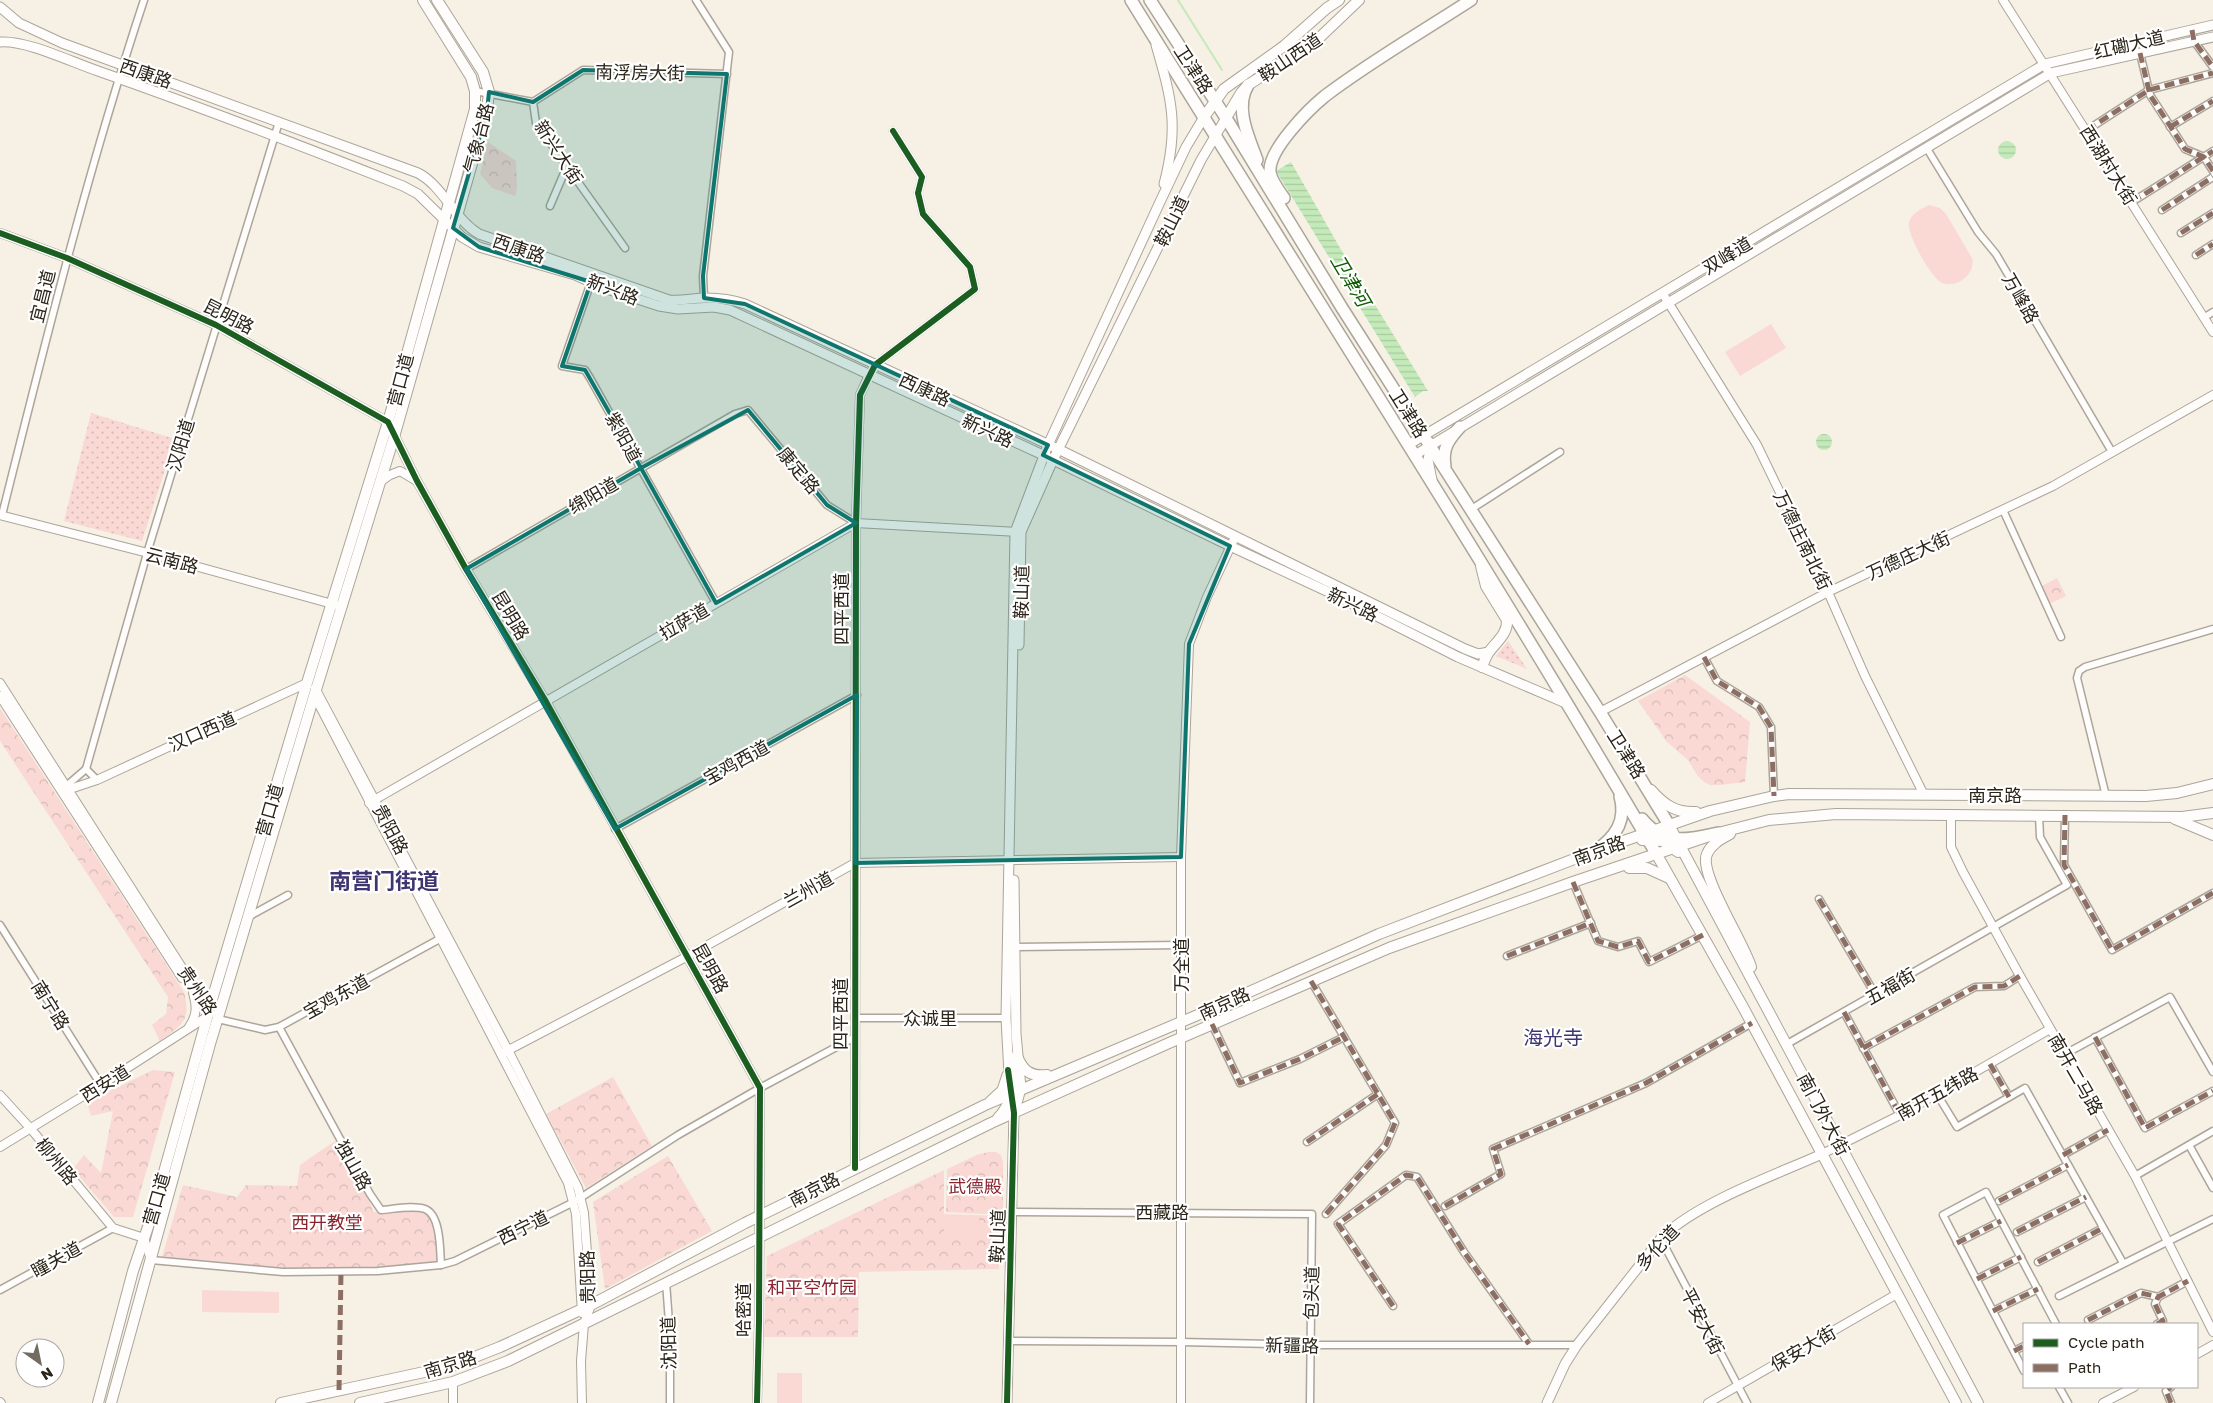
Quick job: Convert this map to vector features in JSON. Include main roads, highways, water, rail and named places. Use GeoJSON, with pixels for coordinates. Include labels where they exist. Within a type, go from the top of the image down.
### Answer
{"type":"FeatureCollection","features":[{"type":"Feature","properties":{"kind":"highway","name":"卫津路"},"geometry":{"type":"LineString","coordinates":[[1131,0],[1412,450],[1648,834],[1671,842]]}},
{"type":"Feature","properties":{"kind":"highway","name":"卫津路"},"geometry":{"type":"LineString","coordinates":[[1150,0],[1226,118],[1313,261],[1470,510],[1645,783],[1671,842]]}},
{"type":"Feature","properties":{"kind":"highway"},"geometry":{"type":"LineString","coordinates":[[1313,261],[1304,233],[1270,172],[1271,162],[1277,151],[1285,138],[1324,97],[1471,0]]}},
{"type":"Feature","properties":{"kind":"highway"},"geometry":{"type":"LineString","coordinates":[[1248,86],[1242,97],[1243,116],[1268,188]]}},
{"type":"Feature","properties":{"kind":"highway"},"geometry":{"type":"LineString","coordinates":[[1448,475],[1444,450],[1457,422]]}},
{"type":"Feature","properties":{"kind":"highway"},"geometry":{"type":"LineString","coordinates":[[1595,851],[1610,839],[1620,823],[1622,806],[1617,785]]}},
{"type":"Feature","properties":{"kind":"highway"},"geometry":{"type":"LineString","coordinates":[[1648,834],[1671,842],[1718,834]]}},
{"type":"Feature","properties":{"kind":"main road","name":"气象台路"},"geometry":{"type":"LineString","coordinates":[[423,0],[471,76],[475,91],[474,109],[443,218]]}},
{"type":"Feature","properties":{"kind":"main road","name":"气象台路"},"geometry":{"type":"LineString","coordinates":[[437,0],[483,72],[489,92],[487,111],[453,228]]}},
{"type":"Feature","properties":{"kind":"main road","name":"鞍山西道"},"geometry":{"type":"LineString","coordinates":[[1204,117],[1214,100],[1224,89],[1289,42],[1316,17],[1339,0]]}},
{"type":"Feature","properties":{"kind":"main road","name":"鞍山西道"},"geometry":{"type":"LineString","coordinates":[[1226,118],[1241,93],[1248,86],[1316,41],[1359,0]]}},
{"type":"Feature","properties":{"kind":"main road","name":"西康路"},"geometry":{"type":"LineString","coordinates":[[0,7],[19,24],[62,43],[418,173],[432,183],[448,205],[479,234],[669,300],[724,299],[746,304],[1058,449],[1465,649],[1478,654],[1489,652]]}},
{"type":"Feature","properties":{"kind":"main road","name":"红磡大道"},"geometry":{"type":"LineString","coordinates":[[2045,64],[2213,25]]}},
{"type":"Feature","properties":{"kind":"main road"},"geometry":{"type":"LineString","coordinates":[[1153,36],[1170,93],[1173,111],[1173,135],[1169,163],[1159,204]]}},
{"type":"Feature","properties":{"kind":"main road","name":"红磡大道"},"geometry":{"type":"LineString","coordinates":[[2051,73],[2213,37]]}},
{"type":"Feature","properties":{"kind":"main road","name":"西康路"},"geometry":{"type":"LineString","coordinates":[[0,42],[19,43],[119,78],[410,188],[453,228]]}},
{"type":"Feature","properties":{"kind":"main road","name":"双峰道"},"geometry":{"type":"LineString","coordinates":[[1412,450],[1663,294],[2045,64]]}},
{"type":"Feature","properties":{"kind":"main road","name":"双峰道"},"geometry":{"type":"LineString","coordinates":[[1457,422],[1668,303],[2051,73]]}},
{"type":"Feature","properties":{"kind":"main road","name":"鞍山道"},"geometry":{"type":"LineString","coordinates":[[1017,1055],[1011,947],[1011,860],[1018,532],[1048,445],[1186,147],[1204,117]]}},
{"type":"Feature","properties":{"kind":"main road","name":"鞍山道"},"geometry":{"type":"LineString","coordinates":[[1018,532],[1201,160],[1226,118]]}},
{"type":"Feature","properties":{"kind":"main road","name":"营口道"},"geometry":{"type":"LineString","coordinates":[[98,1403],[144,1238],[212,1016],[248,917],[312,689],[332,604],[388,422],[443,218]]}},
{"type":"Feature","properties":{"kind":"main road","name":"营口道"},"geometry":{"type":"LineString","coordinates":[[111,1403],[151,1260],[212,1016],[214,993],[312,689],[342,607],[394,437],[453,228]]}},
{"type":"Feature","properties":{"kind":"main road","name":"新兴路"},"geometry":{"type":"LineString","coordinates":[[453,228],[462,237],[478,247],[579,276],[591,282],[668,308],[714,307],[730,310],[1044,455],[1335,595],[1458,657],[1482,666]]}},
{"type":"Feature","properties":{"kind":"main road"},"geometry":{"type":"LineString","coordinates":[[1427,441],[1433,484]]}},
{"type":"Feature","properties":{"kind":"main road"},"geometry":{"type":"LineString","coordinates":[[1480,563],[1486,586],[1507,620],[1508,625],[1503,635],[1489,652],[1482,666],[1568,704]]}},
{"type":"Feature","properties":{"kind":"main road"},"geometry":{"type":"LineString","coordinates":[[1645,783],[1665,805],[1672,808],[1685,812],[1710,810]]}},
{"type":"Feature","properties":{"kind":"main road","name":"南京路"},"geometry":{"type":"LineString","coordinates":[[360,1403],[453,1382],[508,1361],[991,1123],[1212,1024],[1389,948],[1602,873],[1671,842],[1710,810],[1774,796],[1808,794],[2146,796],[2213,784]]}},
{"type":"Feature","properties":{"kind":"main road"},"geometry":{"type":"LineString","coordinates":[[2188,790],[2213,792]]}},
{"type":"Feature","properties":{"kind":"main road","name":"南京路"},"geometry":{"type":"LineString","coordinates":[[1718,834],[1741,826],[1791,817],[1836,814],[2166,816],[2213,813]]}},
{"type":"Feature","properties":{"kind":"main road"},"geometry":{"type":"LineString","coordinates":[[2166,816],[2213,835]]}},
{"type":"Feature","properties":{"kind":"main road"},"geometry":{"type":"LineString","coordinates":[[1741,826],[1712,847],[1706,855],[1705,867],[1713,888],[1747,953],[1758,990]]}},
{"type":"Feature","properties":{"kind":"main road","name":"南京路"},"geometry":{"type":"LineString","coordinates":[[281,1403],[452,1366],[500,1347],[581,1310],[759,1216],[979,1108],[1181,1022],[1379,934],[1595,851],[1648,834]]}},
{"type":"Feature","properties":{"kind":"main road","name":"南门外大街"},"geometry":{"type":"LineString","coordinates":[[1671,842],[1696,871],[1978,1403]]}},
{"type":"Feature","properties":{"kind":"main road","name":"南门外大街"},"geometry":{"type":"LineString","coordinates":[[1671,842],[1674,882],[1956,1403]]}},
{"type":"Feature","properties":{"kind":"main road"},"geometry":{"type":"LineString","coordinates":[[1602,873],[1632,868],[1647,868],[1659,872],[1674,882]]}},
{"type":"Feature","properties":{"kind":"main road"},"geometry":{"type":"LineString","coordinates":[[235,927],[248,917]]}},
{"type":"Feature","properties":{"kind":"main road","name":"鞍山道"},"geometry":{"type":"LineString","coordinates":[[1006,1403],[1013,1212],[1014,1093],[1008,1070],[1006,1018],[1011,947]]}},
{"type":"Feature","properties":{"kind":"main road"},"geometry":{"type":"LineString","coordinates":[[1017,1055],[1024,1069],[1031,1075],[1056,1074]]}},
{"type":"Feature","properties":{"kind":"main road"},"geometry":{"type":"LineString","coordinates":[[991,1123],[1004,1112],[1014,1093],[1017,1055]]}},
{"type":"Feature","properties":{"kind":"main road"},"geometry":{"type":"LineString","coordinates":[[979,1108],[1002,1090],[1008,1070]]}},
{"type":"Feature","properties":{"kind":"main road","name":"多伦道"},"geometry":{"type":"LineString","coordinates":[[1547,1403],[1565,1364],[1577,1345],[1661,1239],[1678,1223],[1822,1154]]}},
{"type":"Feature","properties":{"kind":"water"},"geometry":{"type":"Polygon","coordinates":[[[2007,141],[2013,144],[2016,150],[2013,156],[2007,159],[2001,156],[1998,150],[2001,144],[2007,141]]]}},
{"type":"Feature","properties":{"kind":"water"},"geometry":{"type":"Polygon","coordinates":[[[1291,162],[1340,248],[1428,391],[1423,391],[1415,397],[1276,171],[1291,162]]]}},
{"type":"Feature","properties":{"kind":"water"},"geometry":{"type":"Polygon","coordinates":[[[1824,434],[1830,436],[1832,442],[1830,448],[1824,450],[1818,448],[1816,442],[1818,436],[1824,434]]]}},
{"type":"Feature","properties":{"kind":"waterway","name":"卫津河"},"geometry":{"type":"LineString","coordinates":[[1178,0],[1222,70]]}},
{"type":"Feature","properties":{"kind":"district","name":"南营门街道"},"geometry":{"type":"Point","coordinates":[384,880]}},
{"type":"Feature","properties":{"kind":"district","name":"海光寺"},"geometry":{"type":"Point","coordinates":[1553,1037]}},
{"type":"Feature","properties":{"kind":"park label","name":"武德殿"},"geometry":{"type":"Point","coordinates":[975,1186]}},
{"type":"Feature","properties":{"kind":"park label","name":"西开教堂"},"geometry":{"type":"Point","coordinates":[327,1222]}},
{"type":"Feature","properties":{"kind":"park label","name":"和平空竹园"},"geometry":{"type":"Point","coordinates":[812,1287]}}]}
